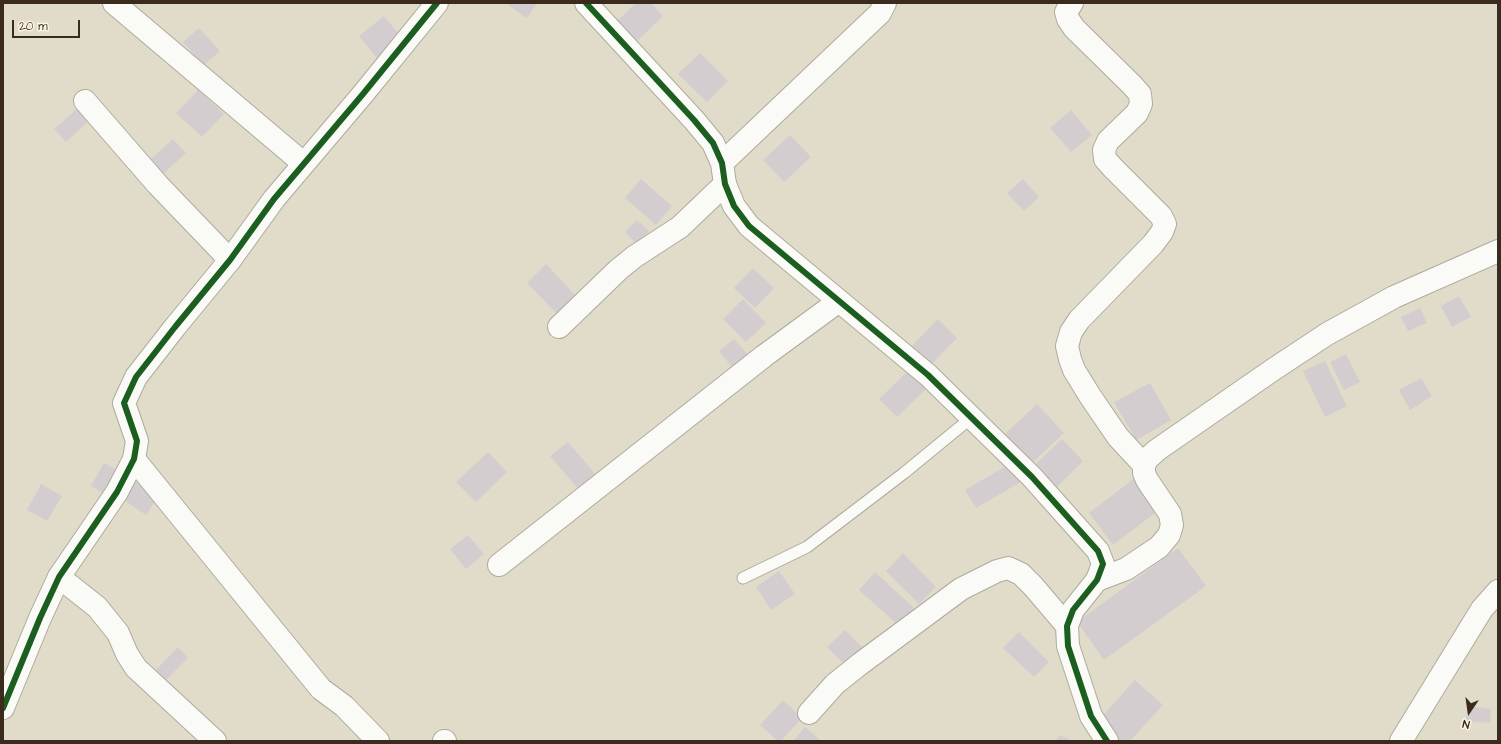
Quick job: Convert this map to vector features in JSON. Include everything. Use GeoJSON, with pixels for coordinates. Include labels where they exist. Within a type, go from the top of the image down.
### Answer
{"type":"FeatureCollection","features":[{"type":"Feature","properties":{"kind":"street"},"geometry":{"type":"LineString","coordinates":[[114,3],[303,163]]}},
{"type":"Feature","properties":{"kind":"street"},"geometry":{"type":"LineString","coordinates":[[3,708],[37,625],[60,577],[117,492],[134,459],[137,441],[124,403],[136,377],[175,326],[230,260],[255,223],[303,163],[363,94],[437,3]]}},
{"type":"Feature","properties":{"kind":"street"},"geometry":{"type":"LineString","coordinates":[[586,3],[694,120],[713,143],[734,206],[749,226],[928,375],[1032,477],[1098,551],[1103,564],[1097,580],[1073,610],[1067,626],[1068,646],[1091,716],[1107,741]]}},
{"type":"Feature","properties":{"kind":"street"},"geometry":{"type":"LineString","coordinates":[[559,327],[618,270],[634,257],[680,227],[724,173],[880,13],[885,3]]}},
{"type":"Feature","properties":{"kind":"street"},"geometry":{"type":"LineString","coordinates":[[1072,3],[1066,12],[1068,19],[1074,28],[1140,94],[1141,104],[1138,113],[1108,141],[1104,150],[1105,158],[1112,168],[1161,216],[1165,224],[1162,232],[1153,244],[1079,320],[1071,332],[1067,346],[1074,370],[1090,396],[1118,437],[1144,465]]}},
{"type":"Feature","properties":{"kind":"street"},"geometry":{"type":"LineString","coordinates":[[85,101],[158,185],[230,260]]}},
{"type":"Feature","properties":{"kind":"street"},"geometry":{"type":"LineString","coordinates":[[1097,580],[1126,569],[1159,547],[1169,535],[1172,525],[1170,514],[1147,480],[1144,473],[1144,465],[1147,459],[1157,450],[1327,334],[1394,297],[1498,251]]}},
{"type":"Feature","properties":{"kind":"street"},"geometry":{"type":"LineString","coordinates":[[499,565],[764,356],[839,301]]}},
{"type":"Feature","properties":{"kind":"street"},"geometry":{"type":"LineString","coordinates":[[134,459],[320,689],[344,706],[378,741]]}},
{"type":"Feature","properties":{"kind":"street"},"geometry":{"type":"LineString","coordinates":[[809,713],[835,684],[860,664],[962,589],[997,571],[1008,568],[1021,574],[1067,626]]}},
{"type":"Feature","properties":{"kind":"street"},"geometry":{"type":"LineString","coordinates":[[60,577],[98,607],[118,633],[127,654],[136,668],[215,741]]}},
{"type":"Feature","properties":{"kind":"street"},"geometry":{"type":"LineString","coordinates":[[1401,741],[1482,609],[1498,592]]}},
{"type":"Feature","properties":{"kind":"lane"},"geometry":{"type":"LineString","coordinates":[[743,578],[807,547],[904,474],[971,418]]}},
{"type":"Feature","properties":{"kind":"building"},"geometry":{"type":"Polygon","coordinates":[[[509,3],[537,3],[527,18],[508,5],[509,3]]]}},
{"type":"Feature","properties":{"kind":"building"},"geometry":{"type":"Polygon","coordinates":[[[636,3],[651,3],[663,16],[635,43],[616,22],[636,3]]]}},
{"type":"Feature","properties":{"kind":"building"},"geometry":{"type":"Polygon","coordinates":[[[384,16],[402,38],[377,58],[359,36],[384,16]]]}},
{"type":"Feature","properties":{"kind":"building"},"geometry":{"type":"Polygon","coordinates":[[[199,28],[220,51],[204,65],[183,42],[199,28]]]}},
{"type":"Feature","properties":{"kind":"building"},"geometry":{"type":"Polygon","coordinates":[[[700,53],[728,81],[707,102],[678,74],[700,53]]]}},
{"type":"Feature","properties":{"kind":"building"},"geometry":{"type":"Polygon","coordinates":[[[198,90],[224,114],[202,137],[176,113],[198,90]]]}},
{"type":"Feature","properties":{"kind":"building"},"geometry":{"type":"Polygon","coordinates":[[[79,107],[91,119],[66,142],[54,129],[79,107]]]}},
{"type":"Feature","properties":{"kind":"building"},"geometry":{"type":"Polygon","coordinates":[[[1071,110],[1092,135],[1071,152],[1050,128],[1071,110]]]}},
{"type":"Feature","properties":{"kind":"building"},"geometry":{"type":"Polygon","coordinates":[[[790,135],[811,157],[784,182],[763,160],[790,135]]]}},
{"type":"Feature","properties":{"kind":"building"},"geometry":{"type":"Polygon","coordinates":[[[173,139],[186,153],[163,174],[150,160],[173,139]]]}},
{"type":"Feature","properties":{"kind":"building"},"geometry":{"type":"Polygon","coordinates":[[[641,179],[672,206],[656,225],[625,198],[641,179]]]}},
{"type":"Feature","properties":{"kind":"building"},"geometry":{"type":"Polygon","coordinates":[[[1023,179],[1039,197],[1024,211],[1007,193],[1023,179]]]}},
{"type":"Feature","properties":{"kind":"building"},"geometry":{"type":"Polygon","coordinates":[[[637,220],[649,231],[637,244],[625,232],[637,220]]]}},
{"type":"Feature","properties":{"kind":"building"},"geometry":{"type":"Polygon","coordinates":[[[546,264],[579,299],[560,317],[527,283],[546,264]]]}},
{"type":"Feature","properties":{"kind":"building"},"geometry":{"type":"Polygon","coordinates":[[[753,268],[774,288],[755,308],[734,288],[753,268]]]}},
{"type":"Feature","properties":{"kind":"building"},"geometry":{"type":"Polygon","coordinates":[[[1459,296],[1471,317],[1452,327],[1441,306],[1459,296]]]}},
{"type":"Feature","properties":{"kind":"building"},"geometry":{"type":"Polygon","coordinates":[[[743,299],[766,323],[746,342],[723,319],[743,299]]]}},
{"type":"Feature","properties":{"kind":"building"},"geometry":{"type":"Polygon","coordinates":[[[1420,308],[1427,323],[1408,331],[1401,317],[1420,308]]]}},
{"type":"Feature","properties":{"kind":"building"},"geometry":{"type":"Polygon","coordinates":[[[938,319],[957,338],[929,367],[910,348],[938,319]]]}},
{"type":"Feature","properties":{"kind":"building"},"geometry":{"type":"Polygon","coordinates":[[[734,339],[752,359],[736,372],[719,351],[734,339]]]}},
{"type":"Feature","properties":{"kind":"building"},"geometry":{"type":"Polygon","coordinates":[[[1346,354],[1360,382],[1344,390],[1330,362],[1346,354]]]}},
{"type":"Feature","properties":{"kind":"building"},"geometry":{"type":"Polygon","coordinates":[[[1325,361],[1347,406],[1325,417],[1303,371],[1325,361]]]}},
{"type":"Feature","properties":{"kind":"building"},"geometry":{"type":"Polygon","coordinates":[[[908,371],[926,389],[897,417],[879,399],[908,371]]]}},
{"type":"Feature","properties":{"kind":"building"},"geometry":{"type":"Polygon","coordinates":[[[1421,378],[1432,396],[1410,410],[1399,390],[1421,378]]]}},
{"type":"Feature","properties":{"kind":"building"},"geometry":{"type":"Polygon","coordinates":[[[1150,383],[1171,420],[1136,440],[1114,402],[1150,383]]]}},
{"type":"Feature","properties":{"kind":"building"},"geometry":{"type":"Polygon","coordinates":[[[1037,404],[1064,433],[1032,463],[1005,434],[1037,404]]]}},
{"type":"Feature","properties":{"kind":"building"},"geometry":{"type":"Polygon","coordinates":[[[1062,439],[1083,461],[1056,488],[1034,466],[1062,439]]]}},
{"type":"Feature","properties":{"kind":"building"},"geometry":{"type":"Polygon","coordinates":[[[568,442],[597,476],[580,491],[550,456],[568,442]]]}},
{"type":"Feature","properties":{"kind":"building"},"geometry":{"type":"Polygon","coordinates":[[[488,452],[507,472],[476,502],[456,482],[488,452]]]}},
{"type":"Feature","properties":{"kind":"building"},"geometry":{"type":"Polygon","coordinates":[[[1013,462],[1024,480],[976,508],[965,490],[1013,462]]]}},
{"type":"Feature","properties":{"kind":"building"},"geometry":{"type":"Polygon","coordinates":[[[104,463],[120,472],[106,495],[91,486],[104,463]]]}},
{"type":"Feature","properties":{"kind":"building"},"geometry":{"type":"Polygon","coordinates":[[[1139,475],[1163,507],[1113,545],[1089,513],[1139,475]]]}},
{"type":"Feature","properties":{"kind":"building"},"geometry":{"type":"Polygon","coordinates":[[[134,480],[158,497],[146,515],[121,498],[134,480]]]}},
{"type":"Feature","properties":{"kind":"building"},"geometry":{"type":"Polygon","coordinates":[[[41,484],[62,496],[47,521],[27,510],[41,484]]]}},
{"type":"Feature","properties":{"kind":"building"},"geometry":{"type":"Polygon","coordinates":[[[468,535],[484,554],[466,569],[450,549],[468,535]]]}},
{"type":"Feature","properties":{"kind":"building"},"geometry":{"type":"Polygon","coordinates":[[[1178,548],[1206,586],[1104,660],[1077,622],[1178,548]]]}},
{"type":"Feature","properties":{"kind":"building"},"geometry":{"type":"Polygon","coordinates":[[[903,553],[936,587],[919,604],[886,571],[903,553]]]}},
{"type":"Feature","properties":{"kind":"building"},"geometry":{"type":"Polygon","coordinates":[[[779,571],[795,594],[771,610],[756,587],[779,571]]]}},
{"type":"Feature","properties":{"kind":"building"},"geometry":{"type":"Polygon","coordinates":[[[875,572],[914,608],[898,625],[859,590],[875,572]]]}},
{"type":"Feature","properties":{"kind":"building"},"geometry":{"type":"Polygon","coordinates":[[[845,630],[863,648],[845,665],[827,647],[845,630]]]}},
{"type":"Feature","properties":{"kind":"building"},"geometry":{"type":"Polygon","coordinates":[[[1019,632],[1049,662],[1034,677],[1003,648],[1019,632]]]}},
{"type":"Feature","properties":{"kind":"building"},"geometry":{"type":"Polygon","coordinates":[[[178,647],[188,658],[166,680],[156,670],[178,647]]]}},
{"type":"Feature","properties":{"kind":"building"},"geometry":{"type":"Polygon","coordinates":[[[1135,680],[1163,705],[1130,741],[1117,741],[1096,723],[1135,680]]]}},
{"type":"Feature","properties":{"kind":"building"},"geometry":{"type":"Polygon","coordinates":[[[783,700],[802,718],[781,741],[778,741],[760,725],[783,700]]]}},
{"type":"Feature","properties":{"kind":"building"},"geometry":{"type":"Polygon","coordinates":[[[1468,706],[1491,709],[1490,723],[1466,721],[1468,706]]]}},
{"type":"Feature","properties":{"kind":"building"},"geometry":{"type":"Polygon","coordinates":[[[805,727],[821,741],[793,741],[805,727]]]}},
{"type":"Feature","properties":{"kind":"building"},"geometry":{"type":"Polygon","coordinates":[[[1059,735],[1073,741],[1056,741],[1059,735]]]}},
{"type":"Feature","properties":{"kind":"cycle path"},"geometry":{"type":"LineString","coordinates":[[3,708],[40,618],[59,577],[117,492],[134,459],[137,441],[124,403],[136,377],[230,260],[274,199],[363,94],[437,3]]}},
{"type":"Feature","properties":{"kind":"cycle path"},"geometry":{"type":"LineString","coordinates":[[586,3],[694,120],[713,143],[722,163],[725,184],[734,206],[749,226],[928,375],[1032,477],[1098,551],[1103,564],[1097,580],[1073,610],[1067,626],[1068,646],[1091,716],[1107,741]]}}]}
